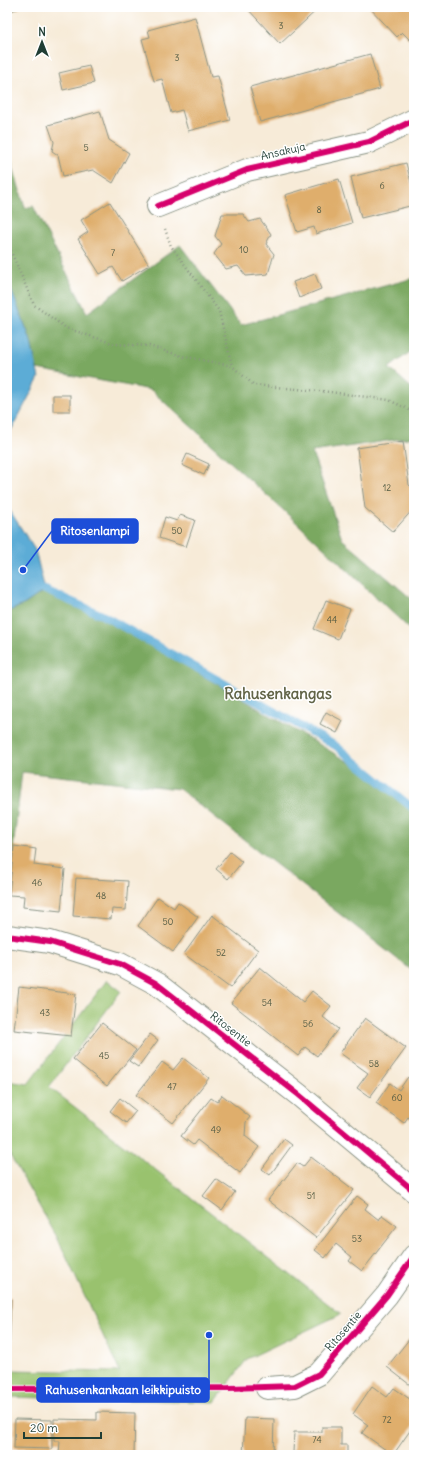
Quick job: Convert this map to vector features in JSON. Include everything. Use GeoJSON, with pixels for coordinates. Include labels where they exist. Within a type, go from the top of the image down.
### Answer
{"type":"FeatureCollection","features":[{"type":"Feature","properties":{"kind":"street","name":"Ansakuja"},"geometry":{"type":"LineString","coordinates":[[158,206],[246,170],[368,142],[414,120]]}},
{"type":"Feature","properties":{"kind":"street","name":"Ritosentie"},"geometry":{"type":"LineString","coordinates":[[7,936],[50,942],[120,964],[157,984],[299,1095],[414,1191]]}},
{"type":"Feature","properties":{"kind":"street","name":"Ritosentie"},"geometry":{"type":"LineString","coordinates":[[267,1388],[295,1386],[319,1374],[387,1295],[414,1256]]}},
{"type":"Feature","properties":{"kind":"path"},"geometry":{"type":"LineString","coordinates":[[158,206],[170,246],[219,311],[232,366]]}},
{"type":"Feature","properties":{"kind":"path"},"geometry":{"type":"LineString","coordinates":[[7,235],[12,254],[34,305],[66,328],[115,344],[149,346],[182,356],[232,366],[254,385],[330,392],[389,400],[414,412]]}},
{"type":"Feature","properties":{"kind":"green space"},"geometry":{"type":"Polygon","coordinates":[[[7,146],[25,208],[33,206],[87,313],[180,245],[241,325],[414,278],[414,349],[389,368],[414,390],[414,437],[312,452],[342,539],[414,601],[414,633],[282,509],[151,390],[37,369],[30,338],[10,287],[7,283],[7,146]]]}},
{"type":"Feature","properties":{"kind":"green space"},"geometry":{"type":"Polygon","coordinates":[[[45,590],[134,635],[359,768],[414,809],[414,972],[179,789],[22,772],[7,901],[7,612],[25,604],[45,590]]]}},
{"type":"Feature","properties":{"kind":"green space"},"geometry":{"type":"Polygon","coordinates":[[[107,980],[121,991],[49,1087],[341,1314],[247,1359],[215,1402],[7,1397],[7,1370],[120,1372],[57,1237],[7,1150],[7,1081],[28,1084],[107,980]]]}},
{"type":"Feature","properties":{"kind":"water"},"geometry":{"type":"Polygon","coordinates":[[[7,283],[10,287],[30,338],[39,378],[7,438],[7,283]]]}},
{"type":"Feature","properties":{"kind":"water"},"geometry":{"type":"Polygon","coordinates":[[[7,506],[35,550],[45,590],[25,604],[7,612],[7,506]]]}},
{"type":"Feature","properties":{"kind":"building"},"geometry":{"type":"Polygon","coordinates":[[[7,7],[20,7],[20,8],[7,12],[7,7]]]}},
{"type":"Feature","properties":{"kind":"building"},"geometry":{"type":"Polygon","coordinates":[[[246,7],[320,7],[280,44],[246,7]]]}},
{"type":"Feature","properties":{"kind":"building"},"geometry":{"type":"Polygon","coordinates":[[[369,7],[414,7],[414,38],[411,41],[402,32],[397,37],[369,7]]]}},
{"type":"Feature","properties":{"kind":"building"},"geometry":{"type":"Polygon","coordinates":[[[195,17],[211,77],[218,76],[230,120],[188,131],[182,110],[171,113],[162,79],[154,81],[142,39],[150,37],[148,30],[195,17]]]}},
{"type":"Feature","properties":{"kind":"building"},"geometry":{"type":"Polygon","coordinates":[[[370,54],[380,89],[260,122],[250,87],[370,54]]]}},
{"type":"Feature","properties":{"kind":"building"},"geometry":{"type":"Polygon","coordinates":[[[89,66],[94,83],[63,90],[59,73],[89,66]]]}},
{"type":"Feature","properties":{"kind":"building"},"geometry":{"type":"Polygon","coordinates":[[[100,111],[109,140],[129,153],[113,183],[93,170],[63,176],[58,155],[52,151],[54,142],[48,125],[100,111]]]}},
{"type":"Feature","properties":{"kind":"building"},"geometry":{"type":"Polygon","coordinates":[[[406,163],[414,194],[414,205],[361,218],[351,177],[406,163]]]}},
{"type":"Feature","properties":{"kind":"building"},"geometry":{"type":"Polygon","coordinates":[[[339,179],[352,223],[316,234],[314,227],[297,232],[285,195],[339,179]]]}},
{"type":"Feature","properties":{"kind":"building"},"geometry":{"type":"Polygon","coordinates":[[[110,202],[149,265],[122,281],[113,267],[100,274],[78,239],[88,232],[81,220],[110,202]]]}},
{"type":"Feature","properties":{"kind":"building"},"geometry":{"type":"Polygon","coordinates":[[[222,214],[243,214],[249,222],[260,219],[271,234],[266,244],[274,254],[268,274],[246,276],[238,266],[226,269],[214,254],[221,244],[215,236],[222,214]]]}},
{"type":"Feature","properties":{"kind":"building"},"geometry":{"type":"Polygon","coordinates":[[[315,274],[321,289],[299,298],[293,282],[315,274]]]}},
{"type":"Feature","properties":{"kind":"building"},"geometry":{"type":"Polygon","coordinates":[[[53,395],[70,395],[70,411],[53,411],[53,395]]]}},
{"type":"Feature","properties":{"kind":"building"},"geometry":{"type":"Polygon","coordinates":[[[403,441],[409,485],[414,490],[414,508],[393,532],[365,508],[357,448],[403,441]]]}},
{"type":"Feature","properties":{"kind":"building"},"geometry":{"type":"Polygon","coordinates":[[[187,454],[209,464],[204,475],[182,465],[187,454]]]}},
{"type":"Feature","properties":{"kind":"building"},"geometry":{"type":"Polygon","coordinates":[[[180,515],[195,520],[186,547],[159,538],[165,517],[177,521],[180,515]]]}},
{"type":"Feature","properties":{"kind":"building"},"geometry":{"type":"Polygon","coordinates":[[[326,600],[350,609],[338,639],[314,629],[326,600]]]}},
{"type":"Feature","properties":{"kind":"building"},"geometry":{"type":"Polygon","coordinates":[[[326,712],[343,721],[337,733],[320,724],[326,712]]]}},
{"type":"Feature","properties":{"kind":"building"},"geometry":{"type":"Polygon","coordinates":[[[14,846],[36,849],[34,865],[65,869],[61,911],[23,907],[24,896],[9,895],[14,846]]]}},
{"type":"Feature","properties":{"kind":"building"},"geometry":{"type":"Polygon","coordinates":[[[230,852],[242,862],[228,879],[216,869],[230,852]]]}},
{"type":"Feature","properties":{"kind":"building"},"geometry":{"type":"Polygon","coordinates":[[[76,878],[128,881],[126,910],[112,909],[111,919],[73,916],[76,878]]]}},
{"type":"Feature","properties":{"kind":"building"},"geometry":{"type":"Polygon","coordinates":[[[158,897],[174,908],[178,902],[198,917],[173,952],[138,926],[158,897]]]}},
{"type":"Feature","properties":{"kind":"building"},"geometry":{"type":"Polygon","coordinates":[[[212,915],[258,950],[230,988],[184,954],[212,915]]]}},
{"type":"Feature","properties":{"kind":"building"},"geometry":{"type":"Polygon","coordinates":[[[260,967],[303,1002],[312,991],[331,1006],[323,1017],[338,1029],[317,1056],[305,1047],[298,1056],[231,1003],[260,967]]]}},
{"type":"Feature","properties":{"kind":"building"},"geometry":{"type":"Polygon","coordinates":[[[19,987],[76,994],[71,1036],[14,1030],[19,987]]]}},
{"type":"Feature","properties":{"kind":"building"},"geometry":{"type":"Polygon","coordinates":[[[365,1018],[406,1048],[370,1097],[357,1088],[368,1073],[340,1053],[365,1018]]]}},
{"type":"Feature","properties":{"kind":"building"},"geometry":{"type":"Polygon","coordinates":[[[102,1023],[136,1050],[107,1086],[73,1059],[102,1023]]]}},
{"type":"Feature","properties":{"kind":"building"},"geometry":{"type":"Polygon","coordinates":[[[150,1034],[158,1040],[138,1067],[129,1061],[150,1034]]]}},
{"type":"Feature","properties":{"kind":"building"},"geometry":{"type":"Polygon","coordinates":[[[183,1058],[209,1078],[173,1123],[136,1095],[162,1062],[173,1070],[183,1058]]]}},
{"type":"Feature","properties":{"kind":"building"},"geometry":{"type":"Polygon","coordinates":[[[408,1077],[414,1081],[414,1121],[408,1117],[404,1123],[376,1103],[390,1083],[399,1090],[408,1077]]]}},
{"type":"Feature","properties":{"kind":"building"},"geometry":{"type":"Polygon","coordinates":[[[222,1095],[250,1117],[246,1122],[245,1136],[259,1147],[240,1173],[197,1140],[193,1145],[181,1136],[211,1098],[217,1102],[222,1095]]]}},
{"type":"Feature","properties":{"kind":"building"},"geometry":{"type":"Polygon","coordinates":[[[120,1098],[136,1111],[126,1123],[110,1111],[120,1098]]]}},
{"type":"Feature","properties":{"kind":"building"},"geometry":{"type":"Polygon","coordinates":[[[284,1139],[292,1145],[270,1175],[262,1169],[284,1139]]]}},
{"type":"Feature","properties":{"kind":"building"},"geometry":{"type":"Polygon","coordinates":[[[311,1157],[354,1190],[316,1238],[268,1200],[297,1163],[303,1167],[311,1157]]]}},
{"type":"Feature","properties":{"kind":"building"},"geometry":{"type":"Polygon","coordinates":[[[216,1179],[235,1192],[222,1210],[203,1196],[216,1179]]]}},
{"type":"Feature","properties":{"kind":"building"},"geometry":{"type":"Polygon","coordinates":[[[357,1196],[368,1204],[365,1209],[379,1220],[382,1215],[397,1226],[362,1271],[349,1261],[352,1257],[336,1244],[325,1258],[315,1250],[357,1196]]]}},
{"type":"Feature","properties":{"kind":"building"},"geometry":{"type":"Polygon","coordinates":[[[7,1298],[11,1298],[9,1360],[7,1360],[7,1298]]]}},
{"type":"Feature","properties":{"kind":"building"},"geometry":{"type":"Polygon","coordinates":[[[414,1333],[414,1388],[387,1367],[414,1333]]]}},
{"type":"Feature","properties":{"kind":"building"},"geometry":{"type":"Polygon","coordinates":[[[372,1386],[387,1397],[394,1388],[414,1402],[414,1425],[393,1455],[362,1433],[368,1425],[353,1414],[372,1386]]]}},
{"type":"Feature","properties":{"kind":"building"},"geometry":{"type":"Polygon","coordinates":[[[97,1412],[135,1413],[134,1455],[59,1455],[60,1441],[54,1441],[54,1419],[97,1420],[97,1412]]]}},
{"type":"Feature","properties":{"kind":"building"},"geometry":{"type":"Polygon","coordinates":[[[245,1418],[274,1419],[273,1455],[243,1455],[245,1418]]]}},
{"type":"Feature","properties":{"kind":"building"},"geometry":{"type":"Polygon","coordinates":[[[15,1419],[52,1420],[52,1449],[14,1448],[15,1419]]]}},
{"type":"Feature","properties":{"kind":"building"},"geometry":{"type":"Polygon","coordinates":[[[322,1427],[341,1427],[341,1445],[347,1445],[347,1455],[288,1455],[288,1453],[293,1453],[294,1432],[322,1432],[322,1427]]]}},
{"type":"Feature","properties":{"kind":"waterway"},"geometry":{"type":"LineString","coordinates":[[45,590],[102,615],[336,746],[414,809]]}},
{"type":"Feature","properties":{"kind":"cycle path"},"geometry":{"type":"LineString","coordinates":[[158,206],[247,170],[369,142],[414,120]]}},
{"type":"Feature","properties":{"kind":"cycle path"},"geometry":{"type":"LineString","coordinates":[[7,936],[50,942],[120,964],[157,984],[299,1095],[414,1191]]}},
{"type":"Feature","properties":{"kind":"cycle path"},"geometry":{"type":"LineString","coordinates":[[7,1389],[229,1388],[295,1386],[319,1374],[387,1295],[414,1256]]}},
{"type":"Feature","properties":{"kind":"place","name":"Ritosenlampi"},"geometry":{"type":"Point","coordinates":[23,570]}},
{"type":"Feature","properties":{"kind":"place","name":"Rahusenkankaan leikkipuisto"},"geometry":{"type":"Point","coordinates":[209,1335]}},
{"type":"Feature","properties":{"kind":"district","name":"Rahusenkangas"},"geometry":{"type":"Point","coordinates":[278,693]}}]}
